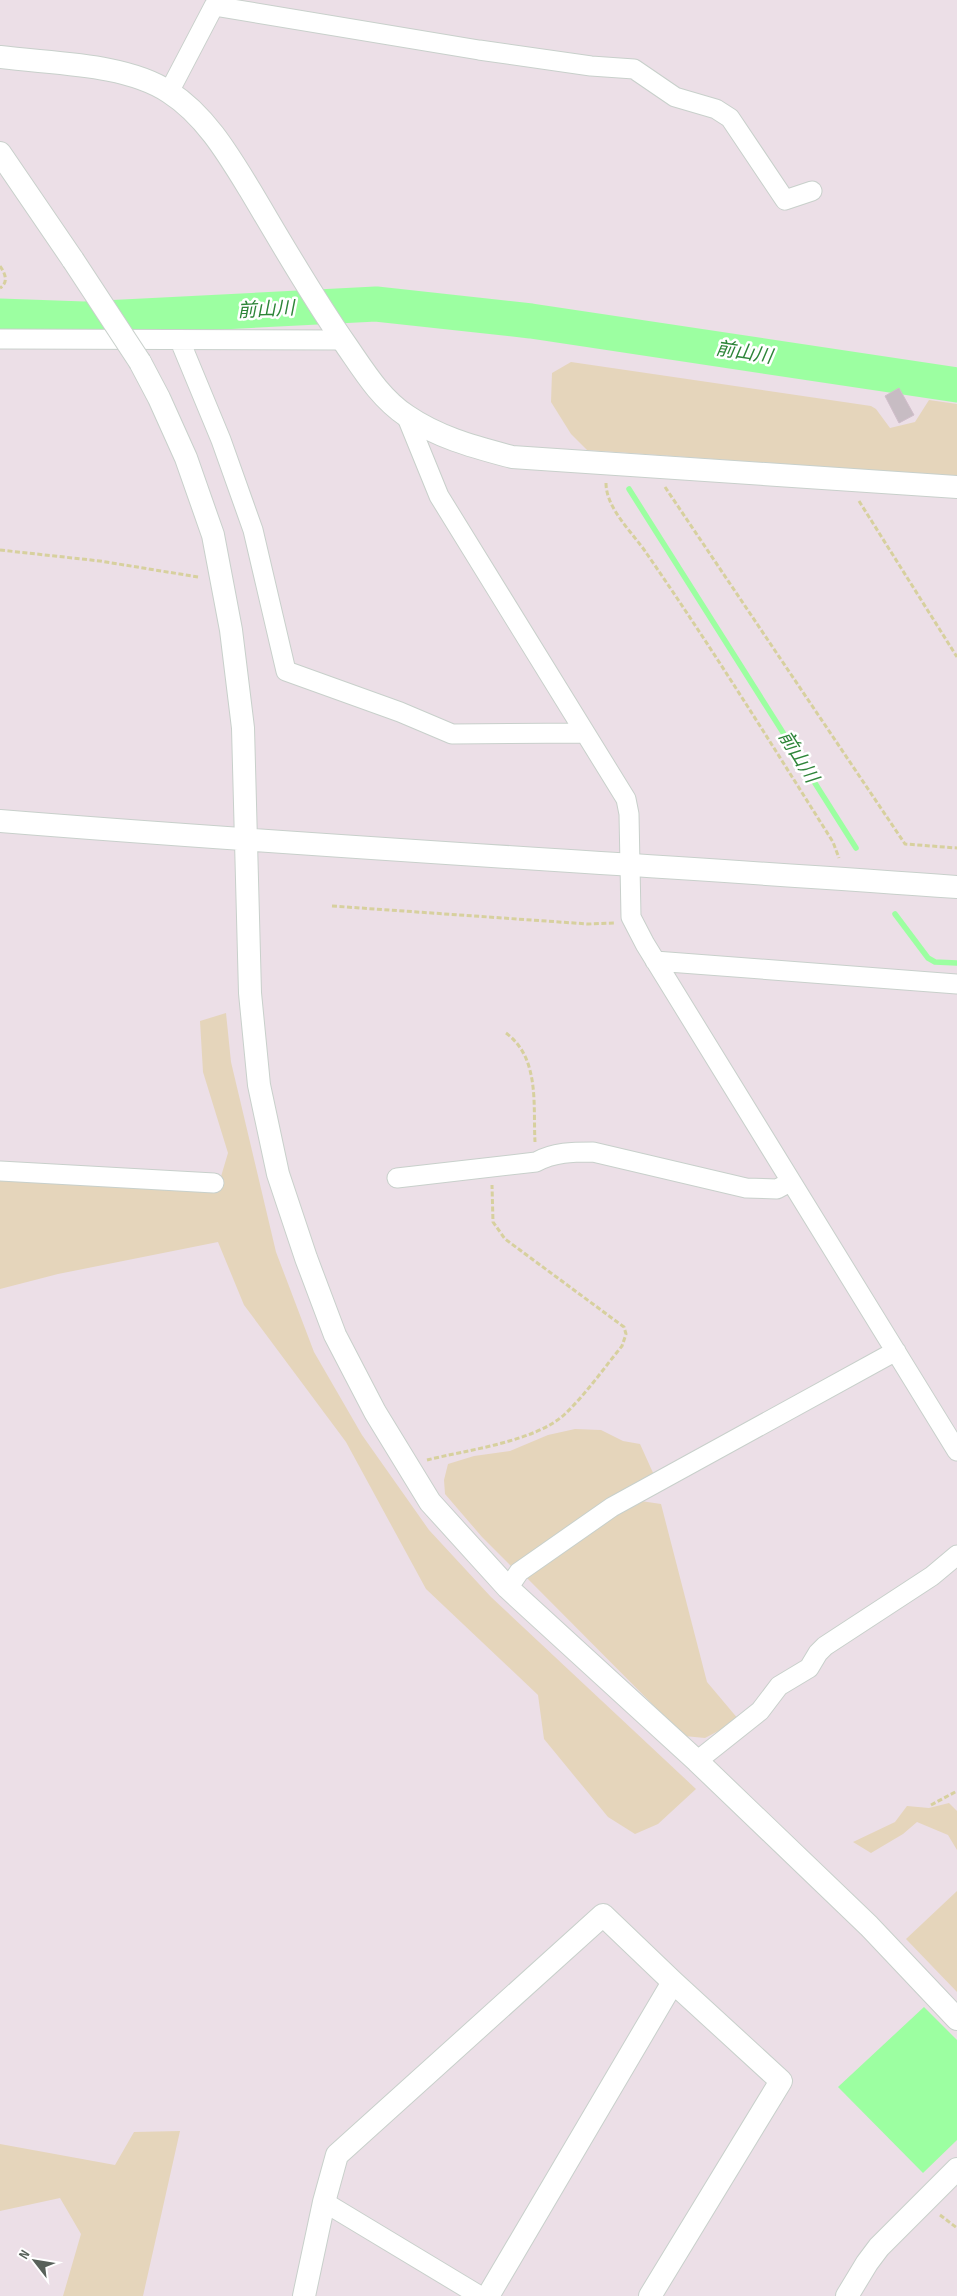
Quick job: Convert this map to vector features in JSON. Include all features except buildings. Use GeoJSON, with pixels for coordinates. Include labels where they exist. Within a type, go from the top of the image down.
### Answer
{"type":"FeatureCollection","features":[{"type":"Feature","properties":{"kind":"street"},"geometry":{"type":"LineString","coordinates":[[169,92],[213,3],[479,50],[591,66],[634,69],[675,97],[716,108],[730,118],[785,200],[812,191]]}},
{"type":"Feature","properties":{"kind":"street"},"geometry":{"type":"LineString","coordinates":[[0,57],[111,70],[152,83],[169,92],[196,113],[237,168],[338,334],[372,384],[406,415],[436,433],[465,444],[512,457],[957,487]]}},
{"type":"Feature","properties":{"kind":"street"},"geometry":{"type":"LineString","coordinates":[[0,153],[140,362],[160,398],[186,458],[213,535],[231,630],[243,728],[250,1002],[259,1085],[278,1174],[306,1258],[335,1335],[374,1412],[430,1502],[508,1588],[697,1761],[869,1926],[957,2018]]}},
{"type":"Feature","properties":{"kind":"street"},"geometry":{"type":"LineString","coordinates":[[0,339],[180,340],[338,334]]}},
{"type":"Feature","properties":{"kind":"street"},"geometry":{"type":"LineString","coordinates":[[180,340],[221,440],[253,530],[286,671],[400,712],[452,734],[585,733]]}},
{"type":"Feature","properties":{"kind":"street"},"geometry":{"type":"LineString","coordinates":[[406,415],[439,496],[626,799],[629,814],[631,917],[655,961],[957,1451]]}},
{"type":"Feature","properties":{"kind":"street"},"geometry":{"type":"LineString","coordinates":[[0,821],[245,841],[630,864],[957,887]]}},
{"type":"Feature","properties":{"kind":"street"},"geometry":{"type":"LineString","coordinates":[[655,961],[957,984]]}},
{"type":"Feature","properties":{"kind":"street"},"geometry":{"type":"LineString","coordinates":[[398,1178],[540,1160],[550,1156],[574,1152],[593,1152],[746,1188],[776,1189],[790,1182]]}},
{"type":"Feature","properties":{"kind":"street"},"geometry":{"type":"LineString","coordinates":[[0,1171],[214,1183]]}},
{"type":"Feature","properties":{"kind":"street"},"geometry":{"type":"LineString","coordinates":[[508,1588],[518,1572],[612,1507],[896,1351]]}},
{"type":"Feature","properties":{"kind":"street"},"geometry":{"type":"LineString","coordinates":[[697,1761],[760,1711],[779,1686],[809,1668],[818,1653],[825,1646],[932,1576],[957,1555]]}},
{"type":"Feature","properties":{"kind":"street"},"geometry":{"type":"LineString","coordinates":[[304,2296],[324,2202],[337,2155],[603,1915],[673,1982],[781,2080],[650,2296]]}},
{"type":"Feature","properties":{"kind":"street"},"geometry":{"type":"LineString","coordinates":[[488,2296],[673,1982]]}},
{"type":"Feature","properties":{"kind":"street"},"geometry":{"type":"LineString","coordinates":[[847,2296],[879,2247],[957,2169]]}},
{"type":"Feature","properties":{"kind":"street"},"geometry":{"type":"LineString","coordinates":[[324,2202],[480,2296]]}},
{"type":"Feature","properties":{"kind":"path"},"geometry":{"type":"LineString","coordinates":[[0,266],[6,277],[5,283],[0,288]]}},
{"type":"Feature","properties":{"kind":"path"},"geometry":{"type":"LineString","coordinates":[[608,463],[606,486],[618,516],[643,548],[691,617],[833,842],[840,864],[839,879]]}},
{"type":"Feature","properties":{"kind":"path"},"geometry":{"type":"LineString","coordinates":[[662,467],[662,480],[669,495],[905,844],[957,848]]}},
{"type":"Feature","properties":{"kind":"path"},"geometry":{"type":"LineString","coordinates":[[856,480],[855,492],[861,507],[957,657]]}},
{"type":"Feature","properties":{"kind":"path"},"geometry":{"type":"LineString","coordinates":[[0,550],[100,561],[198,577]]}},
{"type":"Feature","properties":{"kind":"path"},"geometry":{"type":"LineString","coordinates":[[332,906],[588,924],[614,924],[631,917]]}},
{"type":"Feature","properties":{"kind":"path"},"geometry":{"type":"LineString","coordinates":[[506,1033],[517,1044],[531,1070],[535,1149],[540,1160]]}},
{"type":"Feature","properties":{"kind":"path"},"geometry":{"type":"LineString","coordinates":[[410,1469],[427,1460],[525,1436],[550,1425],[565,1414],[622,1346],[626,1334],[624,1327],[505,1240],[493,1222],[492,1167]]}},
{"type":"Feature","properties":{"kind":"path"},"geometry":{"type":"LineString","coordinates":[[931,1805],[957,1791]]}},
{"type":"Feature","properties":{"kind":"shaded area"},"geometry":{"type":"Polygon","coordinates":[[[571,362],[871,406],[876,409],[890,428],[915,422],[929,400],[957,404],[957,476],[587,450],[571,434],[551,402],[552,373],[571,362]]]}},
{"type":"Feature","properties":{"kind":"shaded area"},"geometry":{"type":"Polygon","coordinates":[[[226,1013],[231,1062],[276,1252],[314,1352],[362,1435],[429,1530],[491,1597],[696,1789],[658,1824],[635,1834],[608,1817],[544,1739],[538,1695],[426,1589],[346,1442],[244,1305],[218,1242],[58,1274],[0,1289],[0,1176],[217,1190],[228,1153],[203,1072],[200,1021],[226,1013]]]}},
{"type":"Feature","properties":{"kind":"shaded area"},"geometry":{"type":"Polygon","coordinates":[[[575,1429],[601,1430],[623,1441],[640,1444],[654,1475],[514,1569],[482,1537],[445,1494],[444,1480],[448,1464],[474,1456],[510,1451],[548,1435],[575,1429]]]}},
{"type":"Feature","properties":{"kind":"shaded area"},"geometry":{"type":"Polygon","coordinates":[[[634,1500],[661,1504],[707,1682],[739,1720],[705,1738],[684,1736],[525,1576],[634,1500]]]}},
{"type":"Feature","properties":{"kind":"shaded area"},"geometry":{"type":"Polygon","coordinates":[[[949,1803],[957,1811],[957,1850],[948,1835],[917,1822],[903,1834],[871,1853],[853,1842],[895,1822],[907,1806],[929,1808],[949,1803]]]}},
{"type":"Feature","properties":{"kind":"shaded area"},"geometry":{"type":"Polygon","coordinates":[[[957,1891],[957,1992],[906,1939],[957,1891]]]}},
{"type":"Feature","properties":{"kind":"shaded area"},"geometry":{"type":"Polygon","coordinates":[[[924,2007],[957,2040],[957,2140],[923,2173],[838,2087],[924,2007]]]}},
{"type":"Feature","properties":{"kind":"shaded area"},"geometry":{"type":"Polygon","coordinates":[[[180,2131],[143,2296],[63,2296],[81,2234],[60,2198],[0,2211],[0,2144],[115,2165],[134,2132],[180,2131]]]}},
{"type":"Feature","properties":{"kind":"waterway","name":"前山川"},"geometry":{"type":"LineString","coordinates":[[0,316],[84,319],[376,304],[531,321],[957,385]]}},
{"type":"Feature","properties":{"kind":"waterway","name":"前山川"},"geometry":{"type":"LineString","coordinates":[[531,321],[538,334]]}},
{"type":"Feature","properties":{"kind":"waterway","name":"前山川"},"geometry":{"type":"LineString","coordinates":[[629,489],[856,848]]}},
{"type":"Feature","properties":{"kind":"waterway","name":"前山川"},"geometry":{"type":"LineString","coordinates":[[895,914],[928,958],[935,962],[957,963]]}}]}
